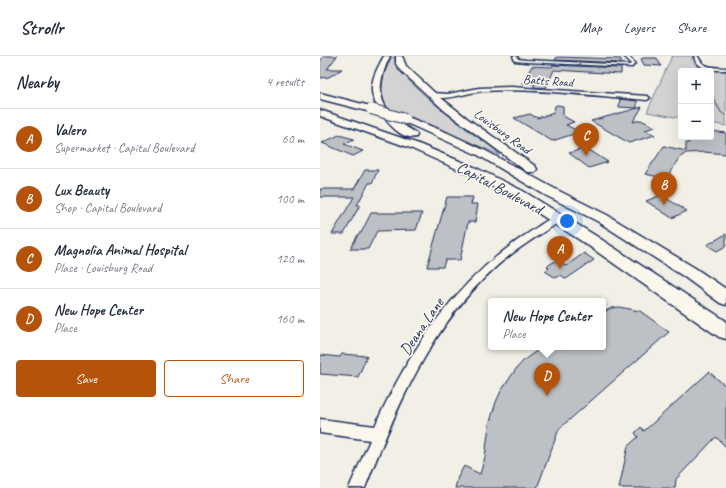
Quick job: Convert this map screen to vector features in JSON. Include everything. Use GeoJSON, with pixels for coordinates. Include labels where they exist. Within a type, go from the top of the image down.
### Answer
{"type":"FeatureCollection","features":[{"type":"Feature","properties":{"kind":"highway"},"geometry":{"type":"LineString","coordinates":[[387,56],[381,70],[376,90],[377,98],[381,107],[390,119],[406,132],[470,170]]}},
{"type":"Feature","properties":{"kind":"highway","name":"Louisburg Road"},"geometry":{"type":"LineString","coordinates":[[399,56],[400,64],[403,68],[432,95],[445,100],[481,134],[535,172],[584,203],[602,218]]}},
{"type":"Feature","properties":{"kind":"highway","name":"Capital Boulevard"},"geometry":{"type":"LineString","coordinates":[[320,96],[405,119],[482,153],[557,196],[602,218],[689,272],[726,298]]}},
{"type":"Feature","properties":{"kind":"highway","name":"Capital Boulevard"},"geometry":{"type":"LineString","coordinates":[[320,113],[384,134],[470,170],[518,194],[726,331]]}},
{"type":"Feature","properties":{"kind":"street"},"geometry":{"type":"LineString","coordinates":[[516,56],[516,59],[522,61],[632,66],[633,63],[626,56]]}},
{"type":"Feature","properties":{"kind":"street"},"geometry":{"type":"LineString","coordinates":[[696,56],[698,63],[702,66],[726,69]]}},
{"type":"Feature","properties":{"kind":"street","name":"Batts Road"},"geometry":{"type":"LineString","coordinates":[[445,100],[479,90],[511,88],[647,98]]}},
{"type":"Feature","properties":{"kind":"street","name":"Deana Lane"},"geometry":{"type":"LineString","coordinates":[[357,488],[379,434],[416,362],[452,308],[485,271],[500,258],[558,219]]}},
{"type":"Feature","properties":{"kind":"street"},"geometry":{"type":"LineString","coordinates":[[320,426],[379,434]]}},
{"type":"Feature","properties":{"kind":"shaded area"},"geometry":{"type":"Polygon","coordinates":[[[672,56],[693,56],[692,59],[697,66],[709,68],[678,68],[678,117],[647,112],[672,56]]]}},
{"type":"Feature","properties":{"kind":"shaded area"},"geometry":{"type":"Polygon","coordinates":[[[394,57],[397,66],[415,87],[473,134],[491,146],[500,155],[430,125],[387,110],[381,88],[385,72],[391,58],[394,57]]]}},
{"type":"Feature","properties":{"kind":"shaded area"},"geometry":{"type":"Polygon","coordinates":[[[714,69],[726,71],[726,126],[714,124],[714,69]]]}},
{"type":"Feature","properties":{"kind":"building"},"geometry":{"type":"Polygon","coordinates":[[[324,56],[337,56],[327,69],[342,69],[329,77],[320,78],[320,61],[324,56]]]}},
{"type":"Feature","properties":{"kind":"building"},"geometry":{"type":"Polygon","coordinates":[[[557,57],[621,59],[621,63],[555,60],[557,57]]]}},
{"type":"Feature","properties":{"kind":"building"},"geometry":{"type":"Polygon","coordinates":[[[657,58],[661,66],[644,65],[641,59],[657,58]]]}},
{"type":"Feature","properties":{"kind":"building"},"geometry":{"type":"Polygon","coordinates":[[[553,65],[621,68],[621,74],[554,70],[546,88],[533,87],[535,84],[522,83],[532,66],[552,67],[553,65]]]}},
{"type":"Feature","properties":{"kind":"building"},"geometry":{"type":"Polygon","coordinates":[[[620,99],[637,101],[637,108],[619,107],[620,99]]]}},
{"type":"Feature","properties":{"kind":"building"},"geometry":{"type":"Polygon","coordinates":[[[555,106],[563,106],[563,116],[574,122],[566,125],[580,132],[552,141],[514,118],[530,114],[537,118],[554,113],[555,106]]]}},
{"type":"Feature","properties":{"kind":"building"},"geometry":{"type":"Polygon","coordinates":[[[642,107],[633,122],[641,120],[655,127],[645,130],[655,135],[629,143],[591,121],[642,107]]]}},
{"type":"Feature","properties":{"kind":"building"},"geometry":{"type":"Polygon","coordinates":[[[714,131],[726,133],[726,154],[704,152],[686,153],[679,158],[665,181],[658,179],[659,177],[645,174],[664,146],[686,151],[686,143],[689,143],[688,140],[714,140],[714,131]]]}},
{"type":"Feature","properties":{"kind":"building"},"geometry":{"type":"Polygon","coordinates":[[[339,135],[354,139],[344,144],[363,151],[353,156],[322,143],[339,135]]]}},
{"type":"Feature","properties":{"kind":"building"},"geometry":{"type":"Polygon","coordinates":[[[586,148],[608,162],[589,168],[569,153],[586,148]]]}},
{"type":"Feature","properties":{"kind":"building"},"geometry":{"type":"Polygon","coordinates":[[[365,170],[378,170],[372,183],[369,183],[357,205],[360,205],[344,234],[332,234],[354,197],[320,197],[320,189],[354,189],[365,170]]]}},
{"type":"Feature","properties":{"kind":"building"},"geometry":{"type":"Polygon","coordinates":[[[661,195],[687,211],[672,218],[646,201],[661,195]]]}},
{"type":"Feature","properties":{"kind":"building"},"geometry":{"type":"Polygon","coordinates":[[[447,197],[473,197],[471,204],[478,204],[475,222],[468,222],[460,260],[445,260],[443,267],[427,267],[447,197]]]}},
{"type":"Feature","properties":{"kind":"building"},"geometry":{"type":"Polygon","coordinates":[[[371,213],[422,213],[416,230],[377,231],[368,249],[350,249],[359,233],[361,233],[371,213]]]}},
{"type":"Feature","properties":{"kind":"building"},"geometry":{"type":"Polygon","coordinates":[[[726,234],[726,246],[717,251],[707,245],[726,234]]]}},
{"type":"Feature","properties":{"kind":"building"},"geometry":{"type":"Polygon","coordinates":[[[584,253],[594,260],[566,279],[561,275],[556,278],[545,271],[549,268],[547,266],[557,260],[566,266],[584,253]]]}},
{"type":"Feature","properties":{"kind":"building"},"geometry":{"type":"Polygon","coordinates":[[[619,307],[640,311],[669,332],[559,429],[537,488],[455,488],[458,477],[464,466],[480,474],[485,457],[489,425],[496,402],[501,391],[516,369],[524,360],[538,350],[606,350],[606,311],[619,307]]]}},
{"type":"Feature","properties":{"kind":"building"},"geometry":{"type":"Polygon","coordinates":[[[342,354],[367,356],[358,377],[320,374],[320,355],[340,357],[342,354]]]}},
{"type":"Feature","properties":{"kind":"building"},"geometry":{"type":"Polygon","coordinates":[[[709,372],[726,386],[726,447],[716,437],[676,479],[675,488],[619,488],[628,446],[638,437],[635,433],[641,427],[644,431],[709,372]]]}},
{"type":"Feature","properties":{"kind":"waterway"},"geometry":{"type":"LineString","coordinates":[[714,100],[721,112],[726,116]]}},
{"type":"Feature","properties":{"kind":"place","name":"Magnolia Animal Hospital"},"geometry":{"type":"Point","coordinates":[586,156]}},
{"type":"Feature","properties":{"kind":"place","name":"Lux Beauty"},"geometry":{"type":"Point","coordinates":[664,205]}},
{"type":"Feature","properties":{"kind":"place","name":"Valero"},"geometry":{"type":"Point","coordinates":[560,269]}},
{"type":"Feature","properties":{"kind":"place","name":"New Hope Center"},"geometry":{"type":"Point","coordinates":[547,396]}}]}
